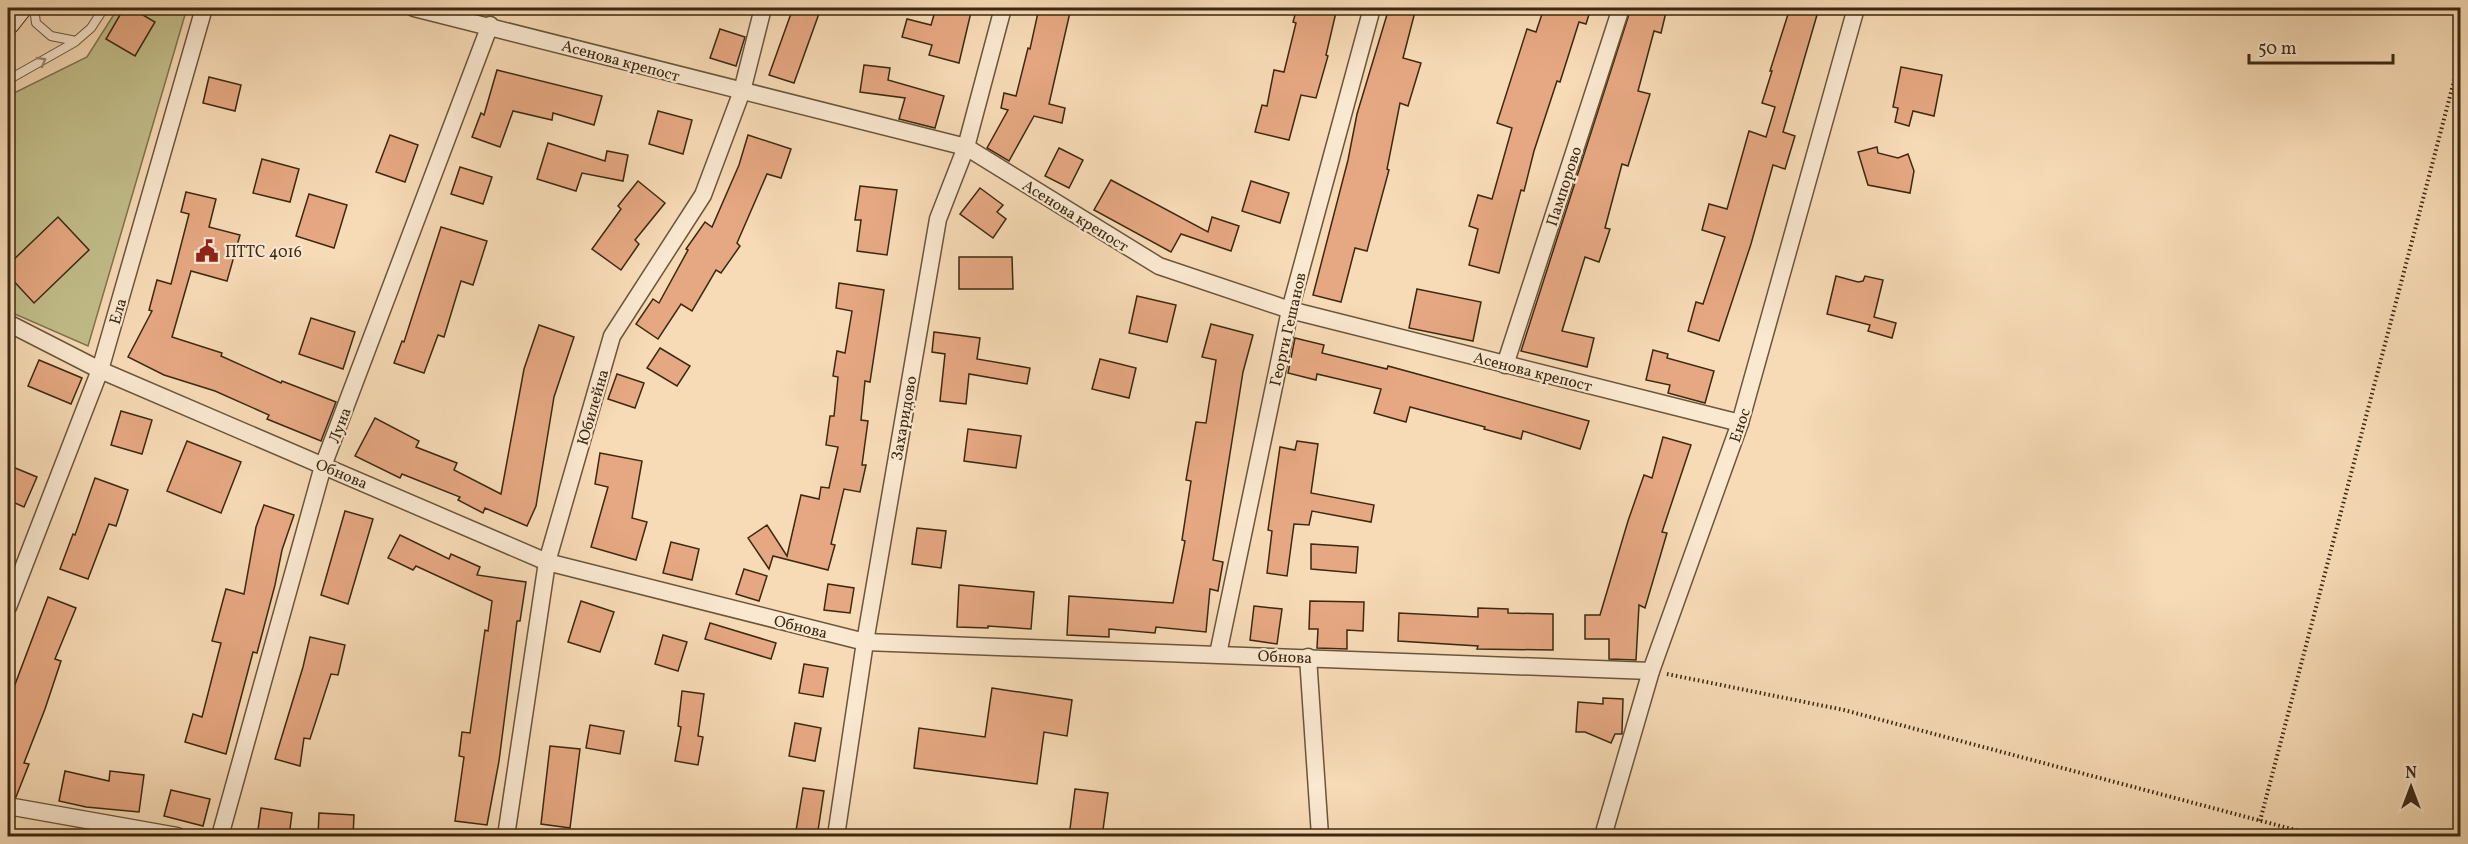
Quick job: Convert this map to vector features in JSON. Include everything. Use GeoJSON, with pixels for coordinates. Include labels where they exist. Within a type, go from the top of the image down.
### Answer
{"type":"FeatureCollection","features":[{"type":"Feature","properties":{"kind":"main road"},"geometry":{"type":"LineString","coordinates":[[8,22],[20,8]]}},
{"type":"Feature","properties":{"kind":"street","name":"Ела"},"geometry":{"type":"LineString","coordinates":[[8,607],[100,370],[204,8]]}},
{"type":"Feature","properties":{"kind":"street","name":"Асенова крепост"},"geometry":{"type":"LineString","coordinates":[[414,8],[490,25],[742,92],[966,147],[1159,266],[1290,310],[1740,423]]}},
{"type":"Feature","properties":{"kind":"street","name":"Юбилейна"},"geometry":{"type":"LineString","coordinates":[[506,837],[547,562],[612,336],[703,195],[742,92],[763,8]]}},
{"type":"Feature","properties":{"kind":"street","name":"Захаридово"},"geometry":{"type":"LineString","coordinates":[[836,837],[865,642],[938,219],[966,147],[1003,8]]}},
{"type":"Feature","properties":{"kind":"street","name":"Георги Гешанов"},"geometry":{"type":"LineString","coordinates":[[1218,654],[1290,310],[1372,8]]}},
{"type":"Feature","properties":{"kind":"street","name":"Пампорово"},"geometry":{"type":"LineString","coordinates":[[1505,365],[1621,8]]}},
{"type":"Feature","properties":{"kind":"street","name":"Енос"},"geometry":{"type":"LineString","coordinates":[[1604,837],[1652,671],[1740,423],[1856,8]]}},
{"type":"Feature","properties":{"kind":"street","name":"Луна"},"geometry":{"type":"LineString","coordinates":[[220,837],[323,466],[490,25]]}},
{"type":"Feature","properties":{"kind":"street","name":"Обнова"},"geometry":{"type":"LineString","coordinates":[[8,323],[100,370],[547,562],[865,642],[1652,671]]}},
{"type":"Feature","properties":{"kind":"street"},"geometry":{"type":"LineString","coordinates":[[1308,657],[1320,837]]}},
{"type":"Feature","properties":{"kind":"street"},"geometry":{"type":"LineString","coordinates":[[8,806],[177,837]]}},
{"type":"Feature","properties":{"kind":"lane"},"geometry":{"type":"LineString","coordinates":[[34,8],[36,23],[51,36],[76,41]]}},
{"type":"Feature","properties":{"kind":"lane"},"geometry":{"type":"LineString","coordinates":[[8,80],[76,41],[91,28],[104,8]]}},
{"type":"Feature","properties":{"kind":"path"},"geometry":{"type":"LineString","coordinates":[[2260,821],[2460,58]]}},
{"type":"Feature","properties":{"kind":"path"},"geometry":{"type":"LineString","coordinates":[[1652,671],[1844,710],[2318,837]]}},
{"type":"Feature","properties":{"kind":"shaded area"},"geometry":{"type":"Polygon","coordinates":[[[118,8],[187,8],[88,346],[8,311],[8,96],[87,57],[118,8]]]}},
{"type":"Feature","properties":{"kind":"building"},"geometry":{"type":"Polygon","coordinates":[[[124,8],[131,8],[155,22],[135,56],[106,39],[124,8]]]}},
{"type":"Feature","properties":{"kind":"building"},"geometry":{"type":"Polygon","coordinates":[[[793,8],[821,8],[794,83],[769,75],[793,8]]]}},
{"type":"Feature","properties":{"kind":"building"},"geometry":{"type":"Polygon","coordinates":[[[936,8],[972,8],[959,63],[929,55],[932,45],[902,37],[907,19],[931,25],[936,8]]]}},
{"type":"Feature","properties":{"kind":"building"},"geometry":{"type":"Polygon","coordinates":[[[1039,8],[1071,8],[1049,104],[1065,108],[1062,123],[1034,116],[1009,161],[987,148],[1008,110],[1001,108],[1004,93],[1016,96],[1039,8]]]}},
{"type":"Feature","properties":{"kind":"building"},"geometry":{"type":"Polygon","coordinates":[[[1297,8],[1337,8],[1326,55],[1328,56],[1316,98],[1301,95],[1289,140],[1255,132],[1262,105],[1267,106],[1274,70],[1284,72],[1296,23],[1293,22],[1297,8]]]}},
{"type":"Feature","properties":{"kind":"building"},"geometry":{"type":"Polygon","coordinates":[[[1389,8],[1416,8],[1403,58],[1421,63],[1408,106],[1400,103],[1387,169],[1389,170],[1367,251],[1355,248],[1341,302],[1313,295],[1348,160],[1357,114],[1389,8]]]}},
{"type":"Feature","properties":{"kind":"building"},"geometry":{"type":"Polygon","coordinates":[[[1544,8],[1591,8],[1586,24],[1579,22],[1560,82],[1557,81],[1534,151],[1524,191],[1521,190],[1499,273],[1469,265],[1478,229],[1469,226],[1478,195],[1492,199],[1512,128],[1497,123],[1527,29],[1536,32],[1544,8]]]}},
{"type":"Feature","properties":{"kind":"building"},"geometry":{"type":"Polygon","coordinates":[[[1631,8],[1667,8],[1661,33],[1654,31],[1638,91],[1650,94],[1628,166],[1622,164],[1605,228],[1610,229],[1599,262],[1585,257],[1562,331],[1594,338],[1587,367],[1521,351],[1631,8]]]}},
{"type":"Feature","properties":{"kind":"building"},"geometry":{"type":"Polygon","coordinates":[[[1790,8],[1819,8],[1783,132],[1795,136],[1785,169],[1773,165],[1751,244],[1719,341],[1688,331],[1696,302],[1703,304],[1725,237],[1702,230],[1709,204],[1727,209],[1749,131],[1766,137],[1775,107],[1762,103],[1790,8]]]}},
{"type":"Feature","properties":{"kind":"building"},"geometry":{"type":"Polygon","coordinates":[[[720,29],[745,37],[736,66],[710,58],[720,29]]]}},
{"type":"Feature","properties":{"kind":"building"},"geometry":{"type":"Polygon","coordinates":[[[864,65],[890,68],[888,80],[944,96],[935,128],[899,119],[905,98],[860,92],[864,65]]]}},
{"type":"Feature","properties":{"kind":"building"},"geometry":{"type":"Polygon","coordinates":[[[1901,67],[1942,75],[1934,116],[1913,111],[1909,126],[1895,122],[1898,108],[1893,107],[1901,67]]]}},
{"type":"Feature","properties":{"kind":"building"},"geometry":{"type":"Polygon","coordinates":[[[497,70],[602,96],[594,125],[553,113],[552,120],[513,111],[500,147],[472,137],[481,113],[484,115],[497,70]]]}},
{"type":"Feature","properties":{"kind":"building"},"geometry":{"type":"Polygon","coordinates":[[[209,77],[241,85],[235,111],[203,103],[209,77]]]}},
{"type":"Feature","properties":{"kind":"building"},"geometry":{"type":"Polygon","coordinates":[[[658,111],[692,120],[683,154],[649,144],[658,111]]]}},
{"type":"Feature","properties":{"kind":"building"},"geometry":{"type":"Polygon","coordinates":[[[390,135],[418,145],[405,182],[376,172],[390,135]]]}},
{"type":"Feature","properties":{"kind":"building"},"geometry":{"type":"Polygon","coordinates":[[[748,135],[791,149],[781,178],[767,174],[737,243],[740,246],[721,273],[716,270],[692,311],[681,304],[658,339],[636,324],[653,299],[659,303],[688,250],[686,249],[705,222],[712,227],[739,165],[748,135]]]}},
{"type":"Feature","properties":{"kind":"building"},"geometry":{"type":"Polygon","coordinates":[[[548,143],[605,161],[607,151],[628,155],[623,181],[582,173],[576,191],[537,179],[548,143]]]}},
{"type":"Feature","properties":{"kind":"building"},"geometry":{"type":"Polygon","coordinates":[[[1877,147],[1878,153],[1898,158],[1908,154],[1914,171],[1910,193],[1868,185],[1858,152],[1877,147]]]}},
{"type":"Feature","properties":{"kind":"building"},"geometry":{"type":"Polygon","coordinates":[[[1059,148],[1083,160],[1069,188],[1045,176],[1059,148]]]}},
{"type":"Feature","properties":{"kind":"building"},"geometry":{"type":"Polygon","coordinates":[[[262,159],[299,169],[290,202],[253,193],[262,159]]]}},
{"type":"Feature","properties":{"kind":"building"},"geometry":{"type":"Polygon","coordinates":[[[460,167],[492,177],[483,204],[451,194],[460,167]]]}},
{"type":"Feature","properties":{"kind":"building"},"geometry":{"type":"Polygon","coordinates":[[[1111,180],[1208,232],[1212,217],[1239,226],[1231,251],[1181,234],[1171,252],[1094,210],[1111,180]]]}},
{"type":"Feature","properties":{"kind":"building"},"geometry":{"type":"Polygon","coordinates":[[[638,181],[665,203],[635,240],[639,244],[621,270],[592,249],[621,209],[618,206],[638,181]]]}},
{"type":"Feature","properties":{"kind":"building"},"geometry":{"type":"Polygon","coordinates":[[[1251,181],[1289,193],[1280,223],[1242,211],[1251,181]]]}},
{"type":"Feature","properties":{"kind":"building"},"geometry":{"type":"Polygon","coordinates":[[[860,186],[897,190],[887,255],[857,251],[861,220],[855,220],[860,186]]]}},
{"type":"Feature","properties":{"kind":"building"},"geometry":{"type":"Polygon","coordinates":[[[980,188],[1003,205],[997,212],[1006,219],[993,238],[960,214],[980,188]]]}},
{"type":"Feature","properties":{"kind":"building"},"geometry":{"type":"Polygon","coordinates":[[[186,192],[216,199],[209,227],[240,235],[227,281],[191,271],[172,337],[222,353],[221,356],[281,383],[282,381],[336,402],[321,441],[267,419],[269,415],[215,391],[164,375],[128,357],[152,311],[149,310],[157,280],[171,284],[189,214],[181,212],[186,192]]]}},
{"type":"Feature","properties":{"kind":"building"},"geometry":{"type":"Polygon","coordinates":[[[309,194],[347,205],[334,248],[296,236],[309,194]]]}},
{"type":"Feature","properties":{"kind":"building"},"geometry":{"type":"Polygon","coordinates":[[[58,217],[89,250],[34,303],[8,275],[8,265],[58,217]]]}},
{"type":"Feature","properties":{"kind":"building"},"geometry":{"type":"Polygon","coordinates":[[[441,227],[487,241],[473,285],[461,281],[444,337],[438,335],[424,373],[394,363],[402,341],[404,342],[441,227]]]}},
{"type":"Feature","properties":{"kind":"building"},"geometry":{"type":"Polygon","coordinates":[[[959,257],[1012,257],[1013,289],[959,289],[959,257]]]}},
{"type":"Feature","properties":{"kind":"building"},"geometry":{"type":"Polygon","coordinates":[[[1836,276],[1858,282],[1863,281],[1865,276],[1883,280],[1874,317],[1896,323],[1892,338],[1868,331],[1870,325],[1827,314],[1836,276]]]}},
{"type":"Feature","properties":{"kind":"building"},"geometry":{"type":"Polygon","coordinates":[[[839,283],[884,290],[870,382],[865,381],[861,420],[868,421],[862,465],[866,465],[860,492],[844,489],[831,544],[835,545],[828,570],[773,556],[769,569],[748,538],[767,525],[787,556],[801,495],[819,499],[821,487],[829,488],[838,447],[826,445],[830,416],[834,416],[838,377],[833,376],[837,351],[845,353],[852,311],[836,308],[839,283]]]}},
{"type":"Feature","properties":{"kind":"building"},"geometry":{"type":"Polygon","coordinates":[[[1417,289],[1481,302],[1473,341],[1409,328],[1417,289]]]}},
{"type":"Feature","properties":{"kind":"building"},"geometry":{"type":"Polygon","coordinates":[[[1137,296],[1176,305],[1167,342],[1129,333],[1137,296]]]}},
{"type":"Feature","properties":{"kind":"building"},"geometry":{"type":"Polygon","coordinates":[[[311,318],[355,332],[343,369],[299,354],[311,318]]]}},
{"type":"Feature","properties":{"kind":"building"},"geometry":{"type":"Polygon","coordinates":[[[1211,324],[1253,335],[1243,372],[1213,560],[1223,562],[1218,591],[1210,589],[1206,632],[1156,627],[1155,633],[1109,629],[1109,637],[1067,635],[1069,596],[1173,603],[1185,541],[1182,540],[1191,481],[1186,480],[1196,422],[1206,423],[1216,360],[1202,357],[1211,324]]]}},
{"type":"Feature","properties":{"kind":"building"},"geometry":{"type":"Polygon","coordinates":[[[539,325],[574,337],[554,397],[536,506],[527,526],[485,508],[483,513],[458,500],[460,497],[402,474],[400,478],[355,456],[375,418],[419,441],[416,447],[457,463],[454,470],[501,494],[524,369],[539,325]]]}},
{"type":"Feature","properties":{"kind":"building"},"geometry":{"type":"Polygon","coordinates":[[[934,332],[980,338],[977,359],[1030,368],[1027,384],[969,374],[966,404],[940,401],[945,354],[932,352],[934,332]]]}},
{"type":"Feature","properties":{"kind":"building"},"geometry":{"type":"Polygon","coordinates":[[[1295,338],[1324,345],[1322,353],[1387,369],[1388,366],[1589,421],[1580,449],[1523,431],[1521,439],[1410,407],[1406,422],[1374,413],[1381,389],[1317,374],[1316,380],[1288,373],[1295,338]]]}},
{"type":"Feature","properties":{"kind":"building"},"geometry":{"type":"Polygon","coordinates":[[[660,348],[690,366],[677,386],[647,368],[660,348]]]}},
{"type":"Feature","properties":{"kind":"building"},"geometry":{"type":"Polygon","coordinates":[[[1653,350],[1668,354],[1667,358],[1714,371],[1705,403],[1668,393],[1670,385],[1646,380],[1653,350]]]}},
{"type":"Feature","properties":{"kind":"building"},"geometry":{"type":"Polygon","coordinates":[[[1100,359],[1136,368],[1129,398],[1092,389],[1100,359]]]}},
{"type":"Feature","properties":{"kind":"building"},"geometry":{"type":"Polygon","coordinates":[[[39,360],[82,378],[71,404],[28,386],[39,360]]]}},
{"type":"Feature","properties":{"kind":"building"},"geometry":{"type":"Polygon","coordinates":[[[617,374],[644,383],[635,408],[608,399],[617,374]]]}},
{"type":"Feature","properties":{"kind":"building"},"geometry":{"type":"Polygon","coordinates":[[[121,411],[152,420],[142,454],[111,445],[121,411]]]}},
{"type":"Feature","properties":{"kind":"building"},"geometry":{"type":"Polygon","coordinates":[[[968,429],[1021,436],[1016,468],[964,461],[968,429]]]}},
{"type":"Feature","properties":{"kind":"building"},"geometry":{"type":"Polygon","coordinates":[[[1663,437],[1691,445],[1662,532],[1667,533],[1645,608],[1639,605],[1636,660],[1609,659],[1609,639],[1585,639],[1585,615],[1600,615],[1644,475],[1652,478],[1663,437]]]}},
{"type":"Feature","properties":{"kind":"building"},"geometry":{"type":"Polygon","coordinates":[[[187,441],[241,462],[221,513],[167,491],[187,441]]]}},
{"type":"Feature","properties":{"kind":"building"},"geometry":{"type":"Polygon","coordinates":[[[1297,441],[1318,444],[1311,493],[1374,505],[1371,522],[1312,511],[1309,525],[1294,524],[1287,576],[1267,573],[1272,531],[1268,530],[1280,447],[1295,450],[1297,441]]]}},
{"type":"Feature","properties":{"kind":"building"},"geometry":{"type":"Polygon","coordinates":[[[600,453],[642,461],[632,518],[647,522],[636,560],[591,547],[608,487],[595,484],[600,453]]]}},
{"type":"Feature","properties":{"kind":"building"},"geometry":{"type":"Polygon","coordinates":[[[8,465],[37,477],[24,507],[8,500],[8,465]]]}},
{"type":"Feature","properties":{"kind":"building"},"geometry":{"type":"Polygon","coordinates":[[[95,478],[128,490],[116,526],[109,524],[88,579],[60,569],[95,478]]]}},
{"type":"Feature","properties":{"kind":"building"},"geometry":{"type":"Polygon","coordinates":[[[264,505],[294,515],[282,550],[257,653],[253,652],[226,754],[185,742],[193,714],[202,717],[221,643],[212,641],[226,589],[244,594],[256,527],[264,505]]]}},
{"type":"Feature","properties":{"kind":"building"},"geometry":{"type":"Polygon","coordinates":[[[345,511],[373,519],[348,604],[321,595],[345,511]]]}},
{"type":"Feature","properties":{"kind":"building"},"geometry":{"type":"Polygon","coordinates":[[[917,528],[946,531],[941,568],[912,564],[917,528]]]}},
{"type":"Feature","properties":{"kind":"building"},"geometry":{"type":"Polygon","coordinates":[[[400,535],[449,559],[451,554],[480,567],[477,575],[526,582],[520,621],[517,621],[499,761],[487,825],[455,821],[464,757],[459,756],[462,732],[470,733],[485,630],[488,631],[492,601],[416,566],[413,570],[388,558],[400,535]]]}},
{"type":"Feature","properties":{"kind":"building"},"geometry":{"type":"Polygon","coordinates":[[[671,542],[699,549],[692,580],[663,573],[671,542]]]}},
{"type":"Feature","properties":{"kind":"building"},"geometry":{"type":"Polygon","coordinates":[[[1311,544],[1358,547],[1356,573],[1311,569],[1311,544]]]}},
{"type":"Feature","properties":{"kind":"building"},"geometry":{"type":"Polygon","coordinates":[[[744,569],[767,576],[759,601],[736,594],[744,569]]]}},
{"type":"Feature","properties":{"kind":"building"},"geometry":{"type":"Polygon","coordinates":[[[828,584],[854,588],[850,613],[824,610],[828,584]]]}},
{"type":"Feature","properties":{"kind":"building"},"geometry":{"type":"Polygon","coordinates":[[[959,585],[1034,592],[1031,629],[988,626],[988,628],[957,627],[959,585]]]}},
{"type":"Feature","properties":{"kind":"building"},"geometry":{"type":"Polygon","coordinates":[[[48,597],[76,608],[55,659],[61,661],[24,763],[29,764],[16,797],[8,796],[8,703],[48,597]]]}},
{"type":"Feature","properties":{"kind":"building"},"geometry":{"type":"Polygon","coordinates":[[[581,601],[614,612],[600,652],[568,642],[581,601]]]}},
{"type":"Feature","properties":{"kind":"building"},"geometry":{"type":"Polygon","coordinates":[[[1310,601],[1364,602],[1363,631],[1347,630],[1347,649],[1317,648],[1318,629],[1309,629],[1310,601]]]}},
{"type":"Feature","properties":{"kind":"building"},"geometry":{"type":"Polygon","coordinates":[[[1254,606],[1282,609],[1277,644],[1250,640],[1254,606]]]}},
{"type":"Feature","properties":{"kind":"building"},"geometry":{"type":"Polygon","coordinates":[[[1478,608],[1508,609],[1508,613],[1553,614],[1553,650],[1477,649],[1478,646],[1398,641],[1399,613],[1478,617],[1478,608]]]}},
{"type":"Feature","properties":{"kind":"building"},"geometry":{"type":"Polygon","coordinates":[[[710,623],[776,643],[771,659],[705,639],[710,623]]]}},
{"type":"Feature","properties":{"kind":"building"},"geometry":{"type":"Polygon","coordinates":[[[663,635],[687,642],[678,671],[655,664],[663,635]]]}},
{"type":"Feature","properties":{"kind":"building"},"geometry":{"type":"Polygon","coordinates":[[[310,637],[345,645],[338,675],[331,674],[310,739],[304,738],[300,766],[275,759],[310,637]]]}},
{"type":"Feature","properties":{"kind":"building"},"geometry":{"type":"Polygon","coordinates":[[[804,664],[828,668],[823,697],[799,693],[804,664]]]}},
{"type":"Feature","properties":{"kind":"building"},"geometry":{"type":"Polygon","coordinates":[[[992,688],[1072,700],[1067,736],[1044,732],[1037,784],[914,768],[919,728],[985,737],[992,688]]]}},
{"type":"Feature","properties":{"kind":"building"},"geometry":{"type":"Polygon","coordinates":[[[682,691],[704,694],[698,736],[703,737],[698,765],[675,761],[681,727],[678,726],[682,691]]]}},
{"type":"Feature","properties":{"kind":"building"},"geometry":{"type":"Polygon","coordinates":[[[1603,698],[1623,699],[1622,734],[1615,734],[1611,743],[1585,732],[1576,732],[1578,702],[1603,704],[1603,698]]]}},
{"type":"Feature","properties":{"kind":"building"},"geometry":{"type":"Polygon","coordinates":[[[795,723],[821,728],[815,761],[789,756],[795,723]]]}},
{"type":"Feature","properties":{"kind":"building"},"geometry":{"type":"Polygon","coordinates":[[[590,725],[624,731],[620,754],[586,748],[590,725]]]}},
{"type":"Feature","properties":{"kind":"building"},"geometry":{"type":"Polygon","coordinates":[[[550,746],[580,749],[570,828],[541,824],[550,746]]]}},
{"type":"Feature","properties":{"kind":"building"},"geometry":{"type":"Polygon","coordinates":[[[65,771],[109,781],[110,771],[144,775],[139,812],[86,807],[59,801],[65,771]]]}},
{"type":"Feature","properties":{"kind":"building"},"geometry":{"type":"Polygon","coordinates":[[[803,788],[824,791],[817,837],[795,837],[803,788]]]}},
{"type":"Feature","properties":{"kind":"building"},"geometry":{"type":"Polygon","coordinates":[[[1075,789],[1108,793],[1102,837],[1069,837],[1075,789]]]}},
{"type":"Feature","properties":{"kind":"building"},"geometry":{"type":"Polygon","coordinates":[[[171,790],[210,799],[203,826],[164,816],[171,790]]]}},
{"type":"Feature","properties":{"kind":"building"},"geometry":{"type":"Polygon","coordinates":[[[261,808],[292,813],[289,837],[257,837],[261,808]]]}},
{"type":"Feature","properties":{"kind":"building"},"geometry":{"type":"Polygon","coordinates":[[[319,813],[354,815],[353,837],[318,837],[319,813]]]}},
{"type":"Feature","properties":{"kind":"place","name":"ПТТС 4016"},"geometry":{"type":"Point","coordinates":[207,251]}}]}
